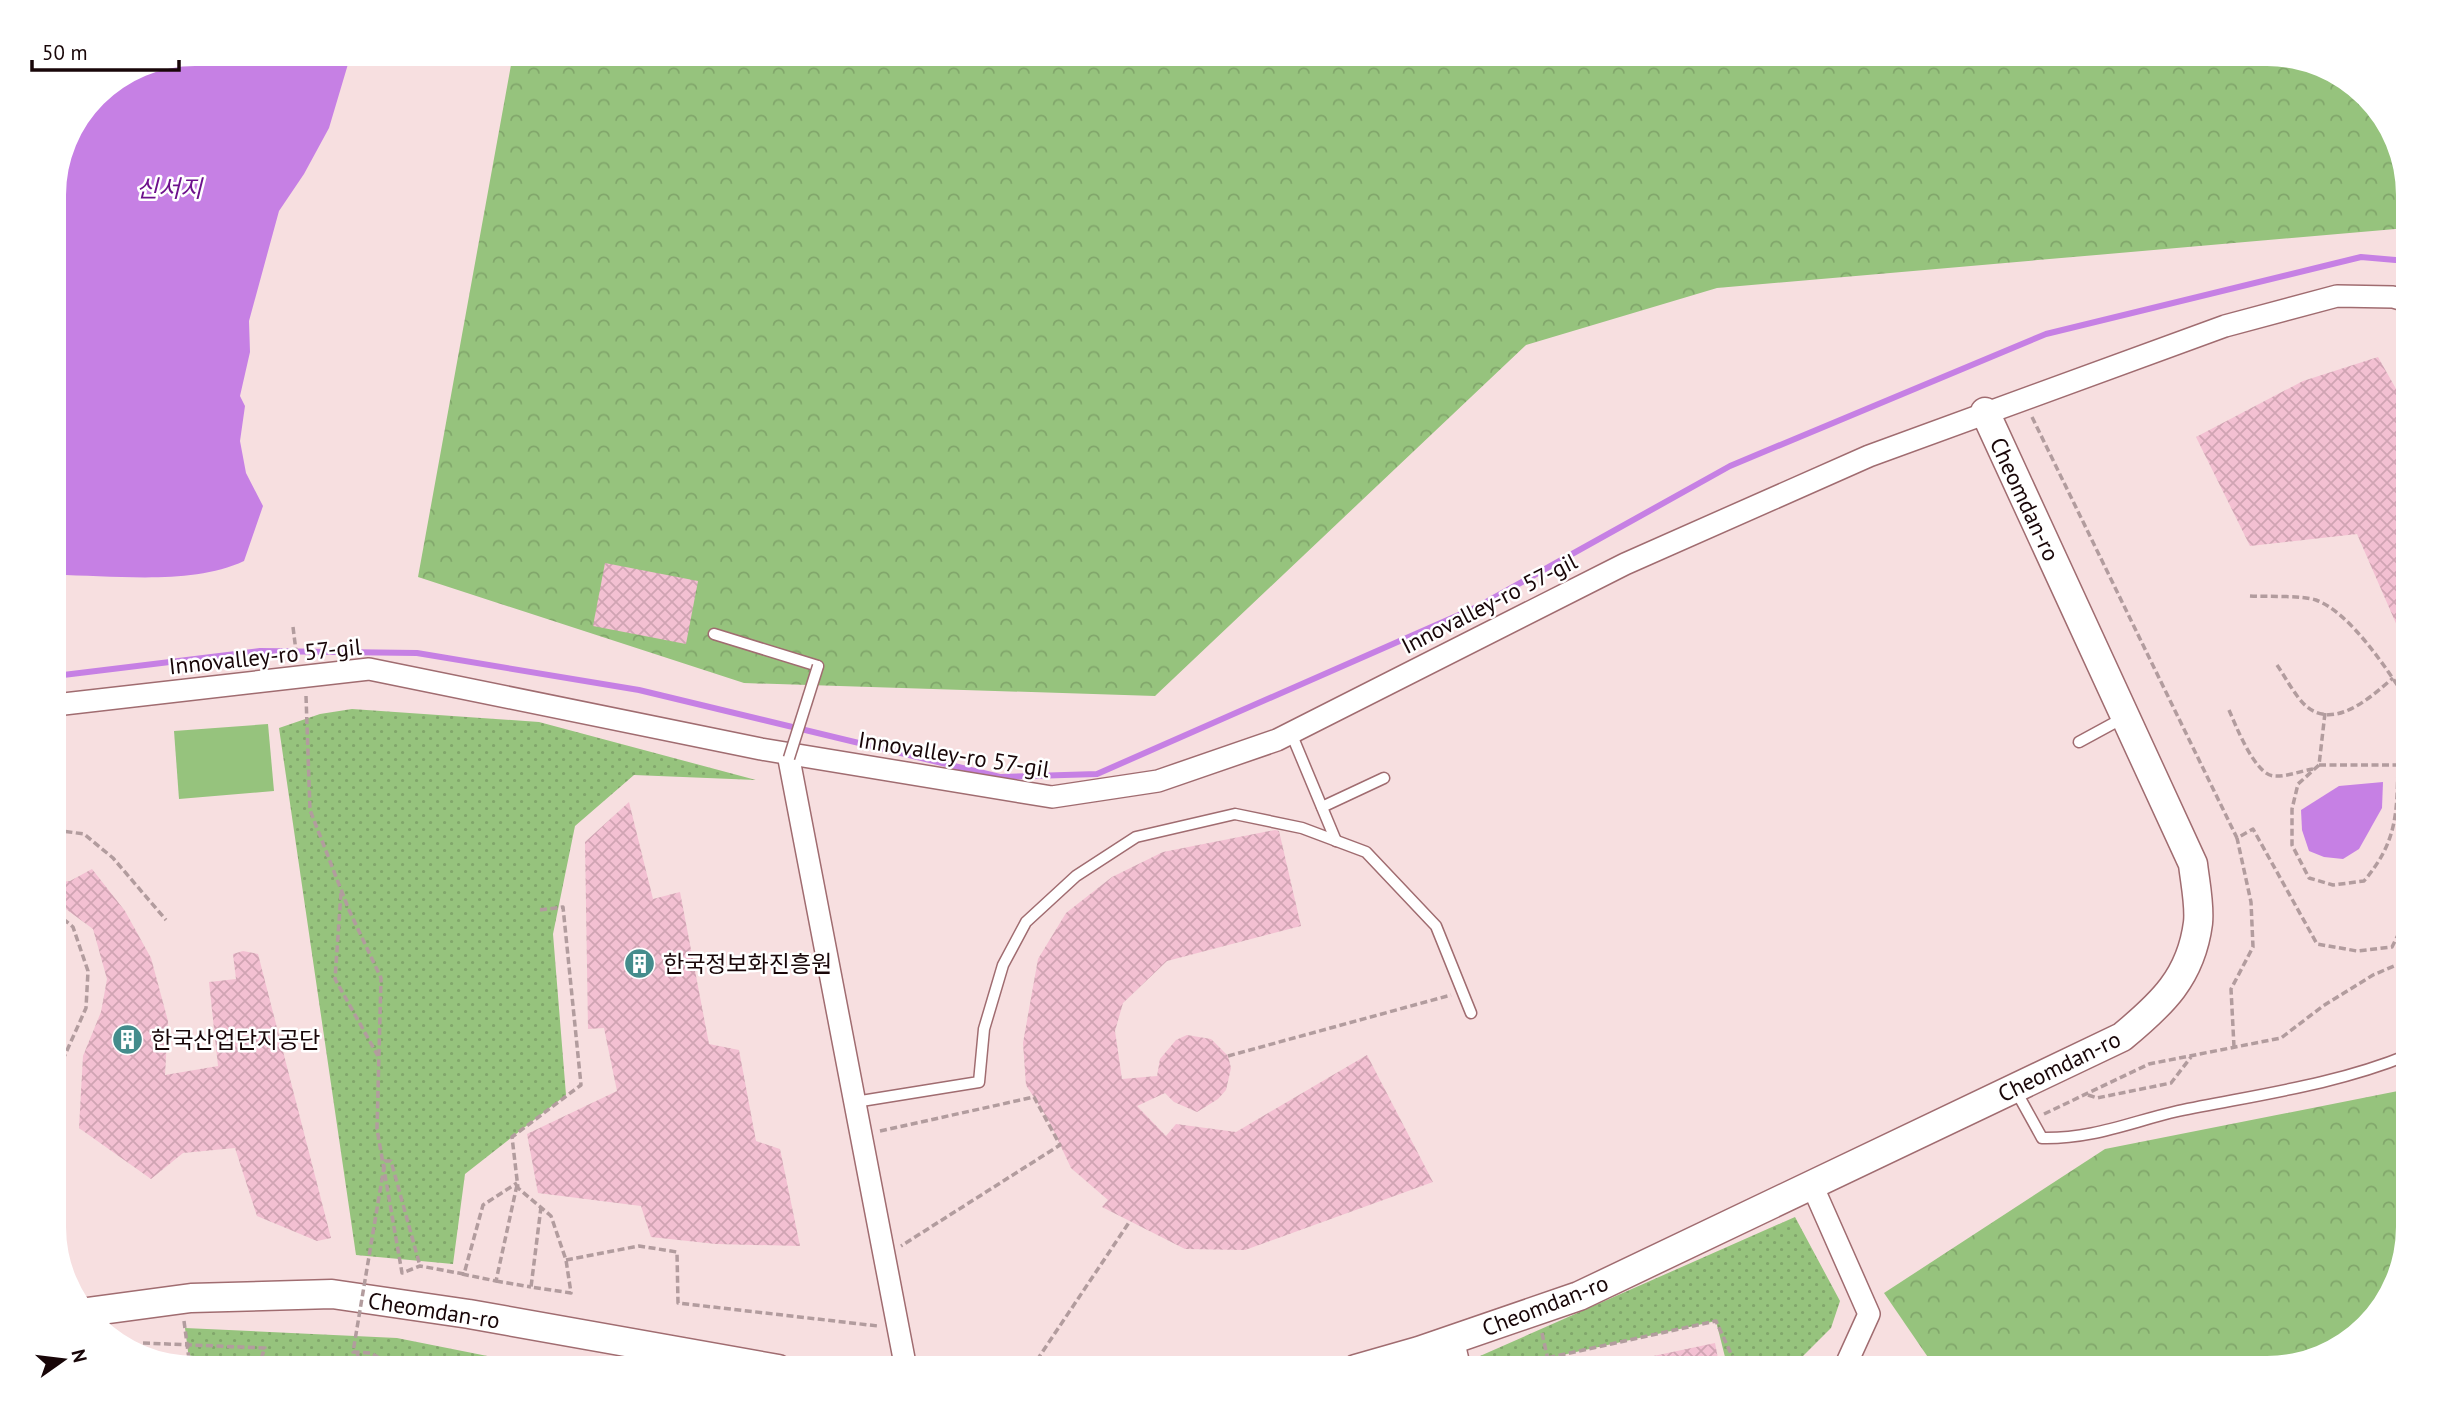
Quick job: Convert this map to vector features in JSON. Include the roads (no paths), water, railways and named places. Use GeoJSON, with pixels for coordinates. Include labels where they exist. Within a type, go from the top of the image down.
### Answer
{"type":"FeatureCollection","features":[{"type":"Feature","properties":{"kind":"street","name":"Innovalley-ro 57-gil"},"geometry":{"type":"LineString","coordinates":[[67,704],[369,669],[789,756],[1052,797],[1158,781],[1291,733],[1625,564],[1869,456],[2225,326],[2337,296],[2395,298]]}},
{"type":"Feature","properties":{"kind":"street","name":"Cheomdan-ro"},"geometry":{"type":"LineString","coordinates":[[1398,1356],[1579,1296],[2122,1037],[2160,1006],[2189,964],[2198,921],[2193,864],[1985,412]]}},
{"type":"Feature","properties":{"kind":"street"},"geometry":{"type":"LineString","coordinates":[[789,756],[903,1356]]}},
{"type":"Feature","properties":{"kind":"street"},"geometry":{"type":"LineString","coordinates":[[1812,1185],[1869,1314],[1850,1356]]}},
{"type":"Feature","properties":{"kind":"street","name":"Cheomdan-ro"},"geometry":{"type":"LineString","coordinates":[[97,1311],[181,1299],[332,1294],[470,1314],[705,1356]]}},
{"type":"Feature","properties":{"kind":"street"},"geometry":{"type":"LineString","coordinates":[[1453,1339],[1458,1356]]}},
{"type":"Feature","properties":{"kind":"lane"},"geometry":{"type":"LineString","coordinates":[[714,635],[818,666],[789,756]]}},
{"type":"Feature","properties":{"kind":"lane"},"geometry":{"type":"LineString","coordinates":[[2079,742],[2125,717]]}},
{"type":"Feature","properties":{"kind":"lane"},"geometry":{"type":"LineString","coordinates":[[1291,733],[1336,841]]}},
{"type":"Feature","properties":{"kind":"lane"},"geometry":{"type":"LineString","coordinates":[[1322,807],[1384,778]]}},
{"type":"Feature","properties":{"kind":"lane"},"geometry":{"type":"LineString","coordinates":[[855,1102],[979,1082],[984,1029],[1003,965],[1026,922],[1076,876],[1136,837],[1235,814],[1301,828],[1366,852],[1436,926],[1471,1013]]}},
{"type":"Feature","properties":{"kind":"lane"},"geometry":{"type":"LineString","coordinates":[[2014,1088],[2042,1138],[2075,1139],[2176,1112],[2339,1079],[2396,1059]]}},
{"type":"Feature","properties":{"kind":"water","name":"신서지"},"geometry":{"type":"Polygon","coordinates":[[[187,67],[347,67],[329,128],[304,174],[279,211],[249,321],[250,352],[240,396],[245,406],[240,441],[246,473],[263,506],[244,561],[200,574],[151,577],[67,575],[67,187],[76,146],[88,124],[104,104],[131,84],[162,71],[187,67]]]}},
{"type":"Feature","properties":{"kind":"water"},"geometry":{"type":"Polygon","coordinates":[[[2383,782],[2382,808],[2359,849],[2343,859],[2324,857],[2309,851],[2302,830],[2301,810],[2339,786],[2383,782]]]}},
{"type":"Feature","properties":{"kind":"waterway"},"geometry":{"type":"LineString","coordinates":[[67,675],[260,651],[417,653],[639,690],[1000,777],[1097,774],[1477,607],[1730,466],[2046,334],[2361,257],[2395,260]]}},
{"type":"Feature","properties":{"kind":"place","name":"한국정보화진흥원"},"geometry":{"type":"Point","coordinates":[640,963]}},
{"type":"Feature","properties":{"kind":"place","name":"한국산업단지공단"},"geometry":{"type":"Point","coordinates":[128,1039]}}]}
